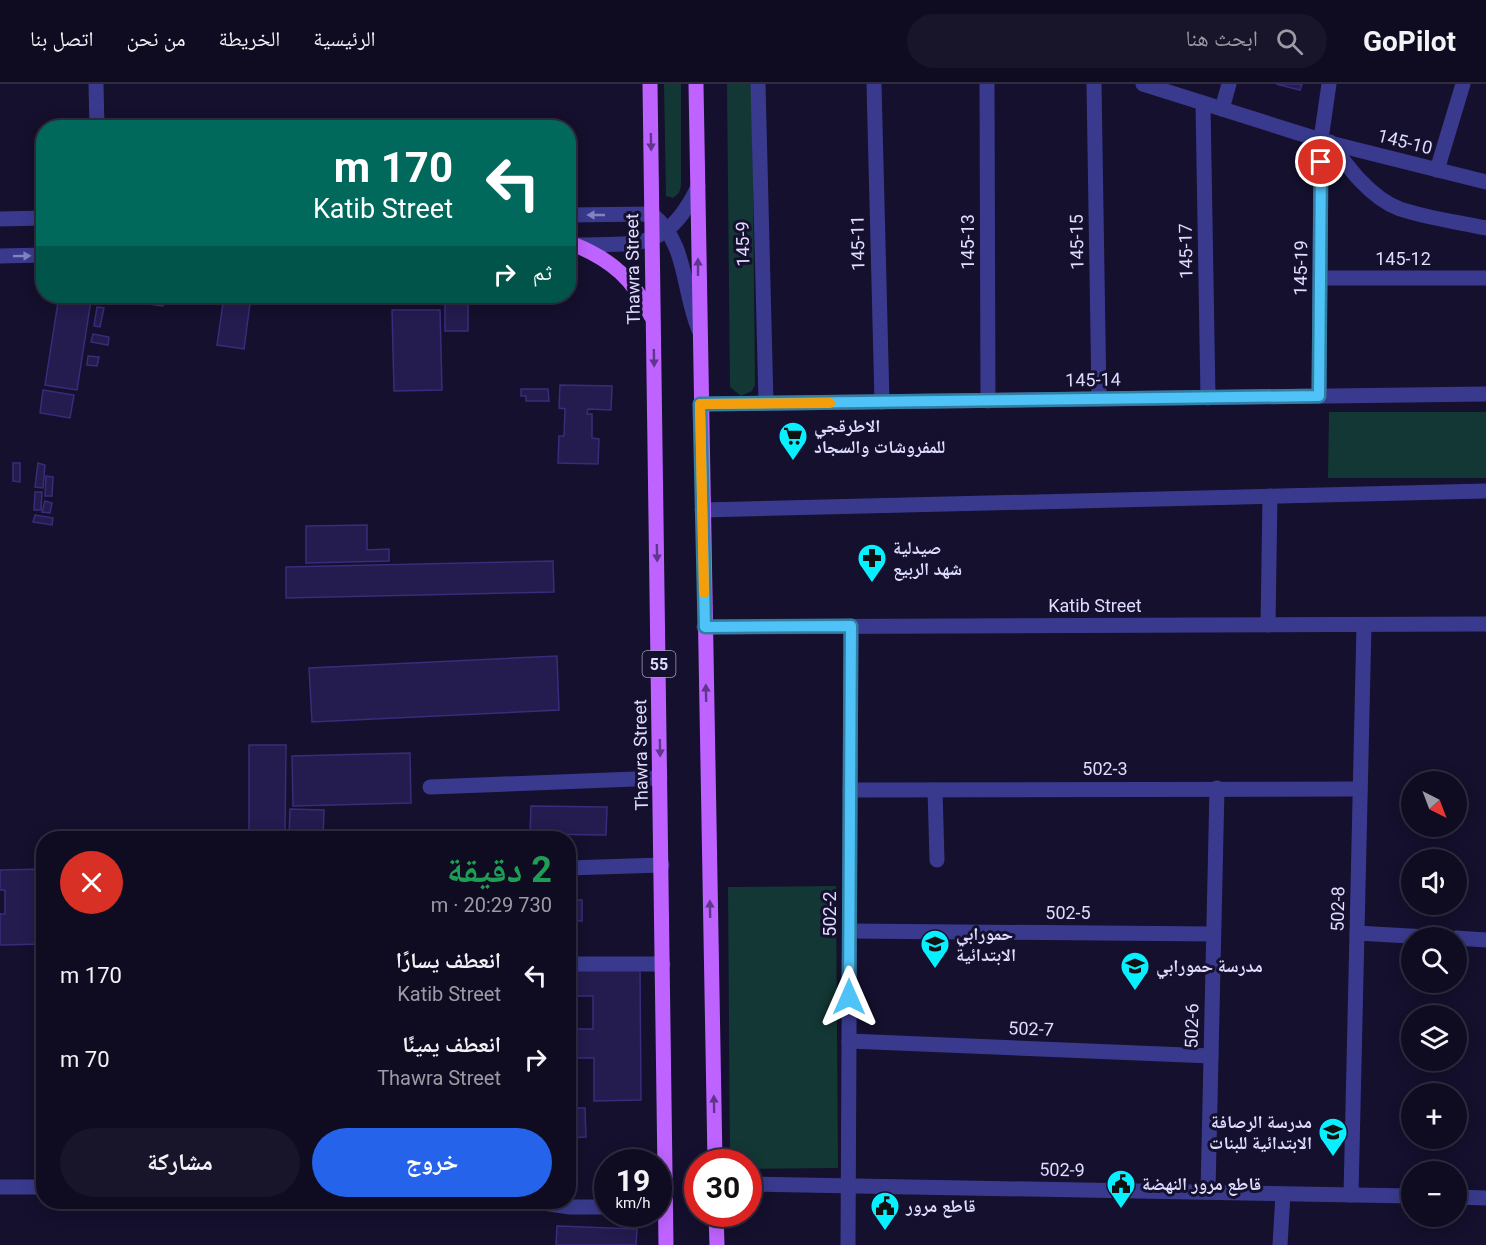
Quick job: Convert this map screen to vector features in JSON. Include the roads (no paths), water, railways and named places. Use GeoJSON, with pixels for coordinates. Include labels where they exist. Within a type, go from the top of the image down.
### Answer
{"type":"FeatureCollection","features":[{"type":"Feature","properties":{"kind":"main road","name":"Thawra Street"},"geometry":{"type":"LineString","coordinates":[[650,84],[662,865],[662,1149]]}},
{"type":"Feature","properties":{"kind":"main road"},"geometry":{"type":"LineString","coordinates":[[696,84],[715,1149]]}},
{"type":"Feature","properties":{"kind":"main road"},"geometry":{"type":"LineString","coordinates":[[576,247],[601,256],[623,273],[641,294],[653,320]]}},
{"type":"Feature","properties":{"kind":"main road","name":"Thawra Street"},"geometry":{"type":"LineString","coordinates":[[664,1227],[666,1245]]}},
{"type":"Feature","properties":{"kind":"main road"},"geometry":{"type":"LineString","coordinates":[[716,1227],[717,1245]]}},
{"type":"Feature","properties":{"kind":"street"},"geometry":{"type":"LineString","coordinates":[[96,84],[97,120]]}},
{"type":"Feature","properties":{"kind":"street","name":"145-9"},"geometry":{"type":"LineString","coordinates":[[758,84],[766,403]]}},
{"type":"Feature","properties":{"kind":"street","name":"145-11"},"geometry":{"type":"LineString","coordinates":[[874,84],[882,402]]}},
{"type":"Feature","properties":{"kind":"street","name":"145-13"},"geometry":{"type":"LineString","coordinates":[[987,84],[988,401]]}},
{"type":"Feature","properties":{"kind":"street","name":"145-15"},"geometry":{"type":"LineString","coordinates":[[1094,84],[1099,399]]}},
{"type":"Feature","properties":{"kind":"street","name":"145-10"},"geometry":{"type":"LineString","coordinates":[[1143,84],[1179,89],[1203,103],[1326,141],[1486,182]]}},
{"type":"Feature","properties":{"kind":"street"},"geometry":{"type":"LineString","coordinates":[[1222,109],[1229,84]]}},
{"type":"Feature","properties":{"kind":"street"},"geometry":{"type":"LineString","coordinates":[[1329,84],[1326,141],[1367,187],[1400,209],[1486,228]]}},
{"type":"Feature","properties":{"kind":"street"},"geometry":{"type":"LineString","coordinates":[[1326,141],[1340,84]]}},
{"type":"Feature","properties":{"kind":"street"},"geometry":{"type":"LineString","coordinates":[[1437,170],[1463,84]]}},
{"type":"Feature","properties":{"kind":"street","name":"145-17"},"geometry":{"type":"LineString","coordinates":[[1203,103],[1208,398]]}},
{"type":"Feature","properties":{"kind":"street","name":"145-19"},"geometry":{"type":"LineString","coordinates":[[1319,396],[1320,278],[1326,141]]}},
{"type":"Feature","properties":{"kind":"street"},"geometry":{"type":"LineString","coordinates":[[576,245],[652,241],[669,230],[686,213],[698,187]]}},
{"type":"Feature","properties":{"kind":"street"},"geometry":{"type":"LineString","coordinates":[[576,215],[652,214],[669,230],[681,254],[689,308],[699,330]]}},
{"type":"Feature","properties":{"kind":"street"},"geometry":{"type":"LineString","coordinates":[[0,219],[36,218]]}},
{"type":"Feature","properties":{"kind":"street"},"geometry":{"type":"LineString","coordinates":[[0,256],[36,255]]}},
{"type":"Feature","properties":{"kind":"street","name":"145-12"},"geometry":{"type":"LineString","coordinates":[[1320,278],[1486,278]]}},
{"type":"Feature","properties":{"kind":"street","name":"145-14"},"geometry":{"type":"LineString","coordinates":[[700,404],[1486,394]]}},
{"type":"Feature","properties":{"kind":"street"},"geometry":{"type":"LineString","coordinates":[[702,510],[1486,491]]}},
{"type":"Feature","properties":{"kind":"street"},"geometry":{"type":"LineString","coordinates":[[1268,625],[1270,496]]}},
{"type":"Feature","properties":{"kind":"street","name":"Katib Street"},"geometry":{"type":"LineString","coordinates":[[705,627],[1486,624]]}},
{"type":"Feature","properties":{"kind":"street","name":"502-8"},"geometry":{"type":"LineString","coordinates":[[1351,1195],[1364,625]]}},
{"type":"Feature","properties":{"kind":"street","name":"502-2"},"geometry":{"type":"LineString","coordinates":[[848,1241],[851,626]]}},
{"type":"Feature","properties":{"kind":"street"},"geometry":{"type":"LineString","coordinates":[[430,787],[660,778]]}},
{"type":"Feature","properties":{"kind":"street","name":"502-6"},"geometry":{"type":"LineString","coordinates":[[1208,1192],[1216,788]]}},
{"type":"Feature","properties":{"kind":"street","name":"502-3"},"geometry":{"type":"LineString","coordinates":[[850,790],[1360,789]]}},
{"type":"Feature","properties":{"kind":"street"},"geometry":{"type":"LineString","coordinates":[[935,790],[937,860]]}},
{"type":"Feature","properties":{"kind":"street"},"geometry":{"type":"LineString","coordinates":[[576,868],[662,865]]}},
{"type":"Feature","properties":{"kind":"street","name":"502-5"},"geometry":{"type":"LineString","coordinates":[[850,931],[1214,934]]}},
{"type":"Feature","properties":{"kind":"street"},"geometry":{"type":"LineString","coordinates":[[1357,933],[1401,936]]}},
{"type":"Feature","properties":{"kind":"street"},"geometry":{"type":"LineString","coordinates":[[1467,938],[1486,939]]}},
{"type":"Feature","properties":{"kind":"street"},"geometry":{"type":"LineString","coordinates":[[576,964],[663,964]]}},
{"type":"Feature","properties":{"kind":"street","name":"502-7"},"geometry":{"type":"LineString","coordinates":[[849,1041],[1211,1056]]}},
{"type":"Feature","properties":{"kind":"street","name":"502-9"},"geometry":{"type":"LineString","coordinates":[[762,1184],[1401,1196]]}},
{"type":"Feature","properties":{"kind":"street"},"geometry":{"type":"LineString","coordinates":[[0,1187],[36,1187]]}},
{"type":"Feature","properties":{"kind":"street"},"geometry":{"type":"LineString","coordinates":[[1280,1245],[1283,1194]]}},
{"type":"Feature","properties":{"kind":"street"},"geometry":{"type":"LineString","coordinates":[[1467,1197],[1486,1198]]}},
{"type":"Feature","properties":{"kind":"street"},"geometry":{"type":"LineString","coordinates":[[576,1207],[594,1207]]}},
{"type":"Feature","properties":{"kind":"place","name":"الاطرقجي للمفروشات والسجاد"},"geometry":{"type":"Point","coordinates":[793,462]}},
{"type":"Feature","properties":{"kind":"place","name":"صيدلية شهد الربيع"},"geometry":{"type":"Point","coordinates":[872,584]}},
{"type":"Feature","properties":{"kind":"place","name":"حمورابي الابتدائية"},"geometry":{"type":"Point","coordinates":[935,970]}},
{"type":"Feature","properties":{"kind":"place","name":"مدرسة حمورابي"},"geometry":{"type":"Point","coordinates":[1135,992]}},
{"type":"Feature","properties":{"kind":"place","name":"مدرسة الرصافة الابتدائية للبنات"},"geometry":{"type":"Point","coordinates":[1333,1158]}},
{"type":"Feature","properties":{"kind":"place","name":"قاطع مرور النهضة"},"geometry":{"type":"Point","coordinates":[1121,1210]}},
{"type":"Feature","properties":{"kind":"place","name":"قاطع مرور"},"geometry":{"type":"Point","coordinates":[885,1232]}}]}
